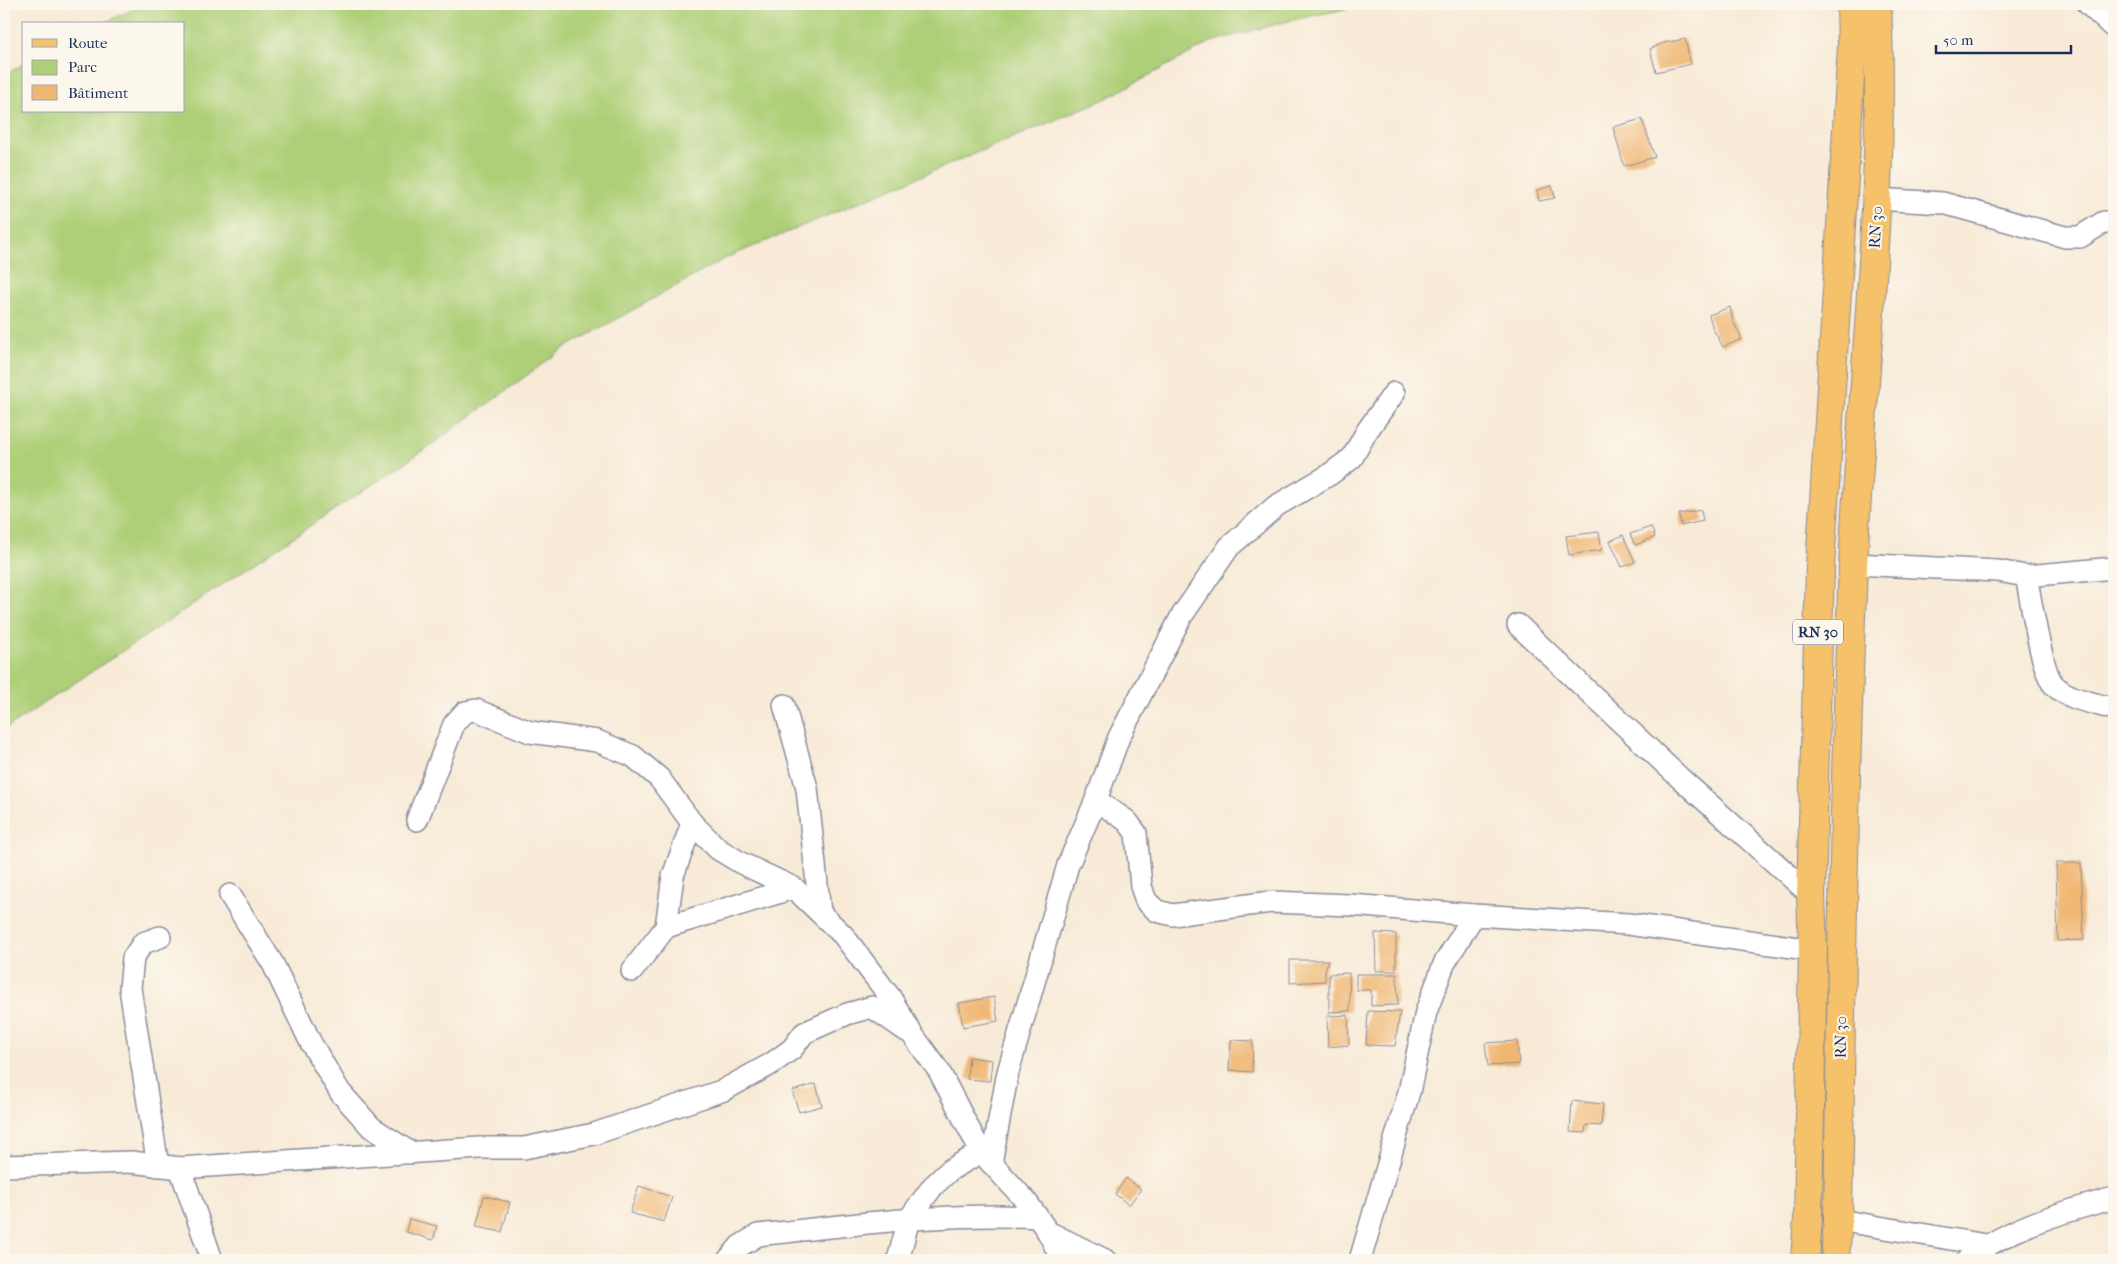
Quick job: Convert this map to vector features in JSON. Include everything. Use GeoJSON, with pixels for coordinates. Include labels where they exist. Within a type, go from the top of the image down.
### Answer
{"type":"FeatureCollection","features":[{"type":"Feature","properties":{"kind":"main road","name":"RN 30"},"geometry":{"type":"LineString","coordinates":[[1804,1260],[1808,1219],[1813,950],[1811,895],[1820,567],[1852,47],[1851,4]]}},
{"type":"Feature","properties":{"kind":"main road","name":"RN 30"},"geometry":{"type":"LineString","coordinates":[[1835,1260],[1838,1220],[1842,908],[1854,564],[1876,199],[1879,47],[1877,4]]}},
{"type":"Feature","properties":{"kind":"street"},"geometry":{"type":"LineString","coordinates":[[2088,4],[2114,28]]}},
{"type":"Feature","properties":{"kind":"street"},"geometry":{"type":"LineString","coordinates":[[1876,199],[1943,203],[2065,238],[2080,238],[2104,222]]}},
{"type":"Feature","properties":{"kind":"street"},"geometry":{"type":"LineString","coordinates":[[986,1158],[1008,1072],[1068,865],[1096,800],[1119,737],[1181,617],[1230,547],[1276,506],[1329,475],[1352,458],[1367,431],[1394,393]]}},
{"type":"Feature","properties":{"kind":"street"},"geometry":{"type":"LineString","coordinates":[[1854,564],[1998,571],[2026,576],[2114,568]]}},
{"type":"Feature","properties":{"kind":"street"},"geometry":{"type":"LineString","coordinates":[[2026,576],[2045,667],[2052,684],[2069,696],[2114,709]]}},
{"type":"Feature","properties":{"kind":"street"},"geometry":{"type":"LineString","coordinates":[[1518,625],[1680,779],[1811,895]]}},
{"type":"Feature","properties":{"kind":"street"},"geometry":{"type":"LineString","coordinates":[[784,705],[807,788],[820,913]]}},
{"type":"Feature","properties":{"kind":"street"},"geometry":{"type":"LineString","coordinates":[[417,820],[454,724],[465,712],[476,710],[530,732],[597,741],[633,756],[660,778],[692,823],[718,849],[794,888],[843,935],[878,981],[912,1034],[939,1071],[986,1158],[1026,1201],[1043,1225],[1062,1260]]}},
{"type":"Feature","properties":{"kind":"street"},"geometry":{"type":"LineString","coordinates":[[1096,800],[1127,821],[1136,832],[1141,886],[1146,901],[1157,911],[1173,915],[1271,902],[1351,905],[1474,916],[1628,924],[1813,950]]}},
{"type":"Feature","properties":{"kind":"street"},"geometry":{"type":"LineString","coordinates":[[632,970],[666,927],[672,876],[692,823]]}},
{"type":"Feature","properties":{"kind":"street"},"geometry":{"type":"LineString","coordinates":[[666,927],[794,888]]}},
{"type":"Feature","properties":{"kind":"street"},"geometry":{"type":"LineString","coordinates":[[230,895],[273,964],[311,1043],[340,1092],[371,1127],[411,1153]]}},
{"type":"Feature","properties":{"kind":"street"},"geometry":{"type":"LineString","coordinates":[[1360,1260],[1409,1092],[1426,1012],[1444,964],[1474,916]]}},
{"type":"Feature","properties":{"kind":"street"},"geometry":{"type":"LineString","coordinates":[[158,1166],[130,988],[133,958],[143,943],[160,937]]}},
{"type":"Feature","properties":{"kind":"street"},"geometry":{"type":"LineString","coordinates":[[872,1007],[878,981]]}},
{"type":"Feature","properties":{"kind":"street"},"geometry":{"type":"LineString","coordinates":[[4,1166],[130,1162],[180,1168],[479,1148],[524,1148],[594,1134],[724,1090],[771,1064],[792,1049],[804,1033],[847,1014],[872,1007],[912,1034]]}},
{"type":"Feature","properties":{"kind":"street"},"geometry":{"type":"LineString","coordinates":[[898,1260],[909,1219],[933,1186],[950,1170],[986,1158]]}},
{"type":"Feature","properties":{"kind":"street"},"geometry":{"type":"LineString","coordinates":[[180,1168],[212,1260]]}},
{"type":"Feature","properties":{"kind":"street"},"geometry":{"type":"LineString","coordinates":[[1967,1260],[1986,1245],[2057,1214],[2114,1198]]}},
{"type":"Feature","properties":{"kind":"street"},"geometry":{"type":"LineString","coordinates":[[728,1260],[740,1246],[758,1235],[909,1219],[990,1215],[1043,1225],[1105,1260]]}},
{"type":"Feature","properties":{"kind":"street"},"geometry":{"type":"LineString","coordinates":[[1838,1220],[1986,1245]]}},
{"type":"Feature","properties":{"kind":"green space"},"geometry":{"type":"Polygon","coordinates":[[[145,4],[1369,4],[1288,21],[1211,42],[1105,99],[726,258],[563,349],[427,448],[4,730],[4,75],[22,65],[22,112],[185,112],[185,22],[105,22],[145,4]]]}},
{"type":"Feature","properties":{"kind":"building"},"geometry":{"type":"Polygon","coordinates":[[[1685,39],[1691,64],[1656,72],[1650,49],[1663,43],[1685,39]]]}},
{"type":"Feature","properties":{"kind":"building"},"geometry":{"type":"Polygon","coordinates":[[[1642,119],[1655,157],[1624,166],[1613,127],[1642,119]]]}},
{"type":"Feature","properties":{"kind":"building"},"geometry":{"type":"Polygon","coordinates":[[[1552,186],[1555,198],[1539,201],[1537,190],[1552,186]]]}},
{"type":"Feature","properties":{"kind":"building"},"geometry":{"type":"Polygon","coordinates":[[[1730,307],[1733,321],[1742,339],[1723,347],[1713,329],[1709,315],[1730,307]]]}},
{"type":"Feature","properties":{"kind":"building"},"geometry":{"type":"Polygon","coordinates":[[[1701,510],[1703,521],[1681,526],[1679,514],[1701,510]]]}},
{"type":"Feature","properties":{"kind":"building"},"geometry":{"type":"Polygon","coordinates":[[[1651,527],[1655,537],[1635,545],[1630,534],[1651,527]]]}},
{"type":"Feature","properties":{"kind":"building"},"geometry":{"type":"Polygon","coordinates":[[[1599,532],[1602,550],[1569,555],[1566,536],[1599,532]]]}},
{"type":"Feature","properties":{"kind":"building"},"geometry":{"type":"Polygon","coordinates":[[[1623,535],[1635,562],[1622,567],[1610,541],[1623,535]]]}},
{"type":"Feature","properties":{"kind":"building"},"geometry":{"type":"Polygon","coordinates":[[[2056,863],[2081,863],[2084,940],[2058,941],[2056,863]]]}},
{"type":"Feature","properties":{"kind":"building"},"geometry":{"type":"Polygon","coordinates":[[[1375,933],[1396,934],[1396,971],[1376,971],[1375,933]]]}},
{"type":"Feature","properties":{"kind":"building"},"geometry":{"type":"Polygon","coordinates":[[[1290,960],[1328,960],[1325,981],[1290,983],[1290,960]]]}},
{"type":"Feature","properties":{"kind":"building"},"geometry":{"type":"Polygon","coordinates":[[[1349,973],[1350,1011],[1329,1012],[1329,974],[1349,973]]]}},
{"type":"Feature","properties":{"kind":"building"},"geometry":{"type":"Polygon","coordinates":[[[1356,974],[1397,974],[1398,1005],[1371,1006],[1371,990],[1356,990],[1356,974]]]}},
{"type":"Feature","properties":{"kind":"building"},"geometry":{"type":"Polygon","coordinates":[[[994,997],[998,1021],[963,1027],[959,1003],[994,997]]]}},
{"type":"Feature","properties":{"kind":"building"},"geometry":{"type":"Polygon","coordinates":[[[1368,1011],[1400,1012],[1395,1046],[1366,1045],[1368,1011]]]}},
{"type":"Feature","properties":{"kind":"building"},"geometry":{"type":"Polygon","coordinates":[[[1348,1015],[1349,1045],[1328,1047],[1327,1016],[1348,1015]]]}},
{"type":"Feature","properties":{"kind":"building"},"geometry":{"type":"Polygon","coordinates":[[[1231,1040],[1253,1041],[1252,1072],[1229,1070],[1231,1040]]]}},
{"type":"Feature","properties":{"kind":"building"},"geometry":{"type":"Polygon","coordinates":[[[1517,1041],[1519,1064],[1488,1066],[1485,1043],[1517,1041]]]}},
{"type":"Feature","properties":{"kind":"building"},"geometry":{"type":"Polygon","coordinates":[[[969,1057],[992,1060],[990,1081],[967,1079],[969,1057]]]}},
{"type":"Feature","properties":{"kind":"building"},"geometry":{"type":"Polygon","coordinates":[[[816,1084],[822,1106],[799,1112],[792,1091],[816,1084]]]}},
{"type":"Feature","properties":{"kind":"building"},"geometry":{"type":"Polygon","coordinates":[[[1572,1101],[1603,1104],[1601,1126],[1586,1125],[1585,1133],[1570,1132],[1572,1101]]]}},
{"type":"Feature","properties":{"kind":"building"},"geometry":{"type":"Polygon","coordinates":[[[1126,1178],[1141,1189],[1129,1205],[1115,1194],[1126,1178]]]}},
{"type":"Feature","properties":{"kind":"building"},"geometry":{"type":"Polygon","coordinates":[[[639,1186],[672,1197],[664,1222],[630,1213],[639,1186]]]}},
{"type":"Feature","properties":{"kind":"building"},"geometry":{"type":"Polygon","coordinates":[[[484,1196],[510,1202],[502,1232],[476,1227],[484,1196]]]}},
{"type":"Feature","properties":{"kind":"building"},"geometry":{"type":"Polygon","coordinates":[[[409,1219],[437,1226],[433,1240],[406,1232],[409,1219]]]}}]}
